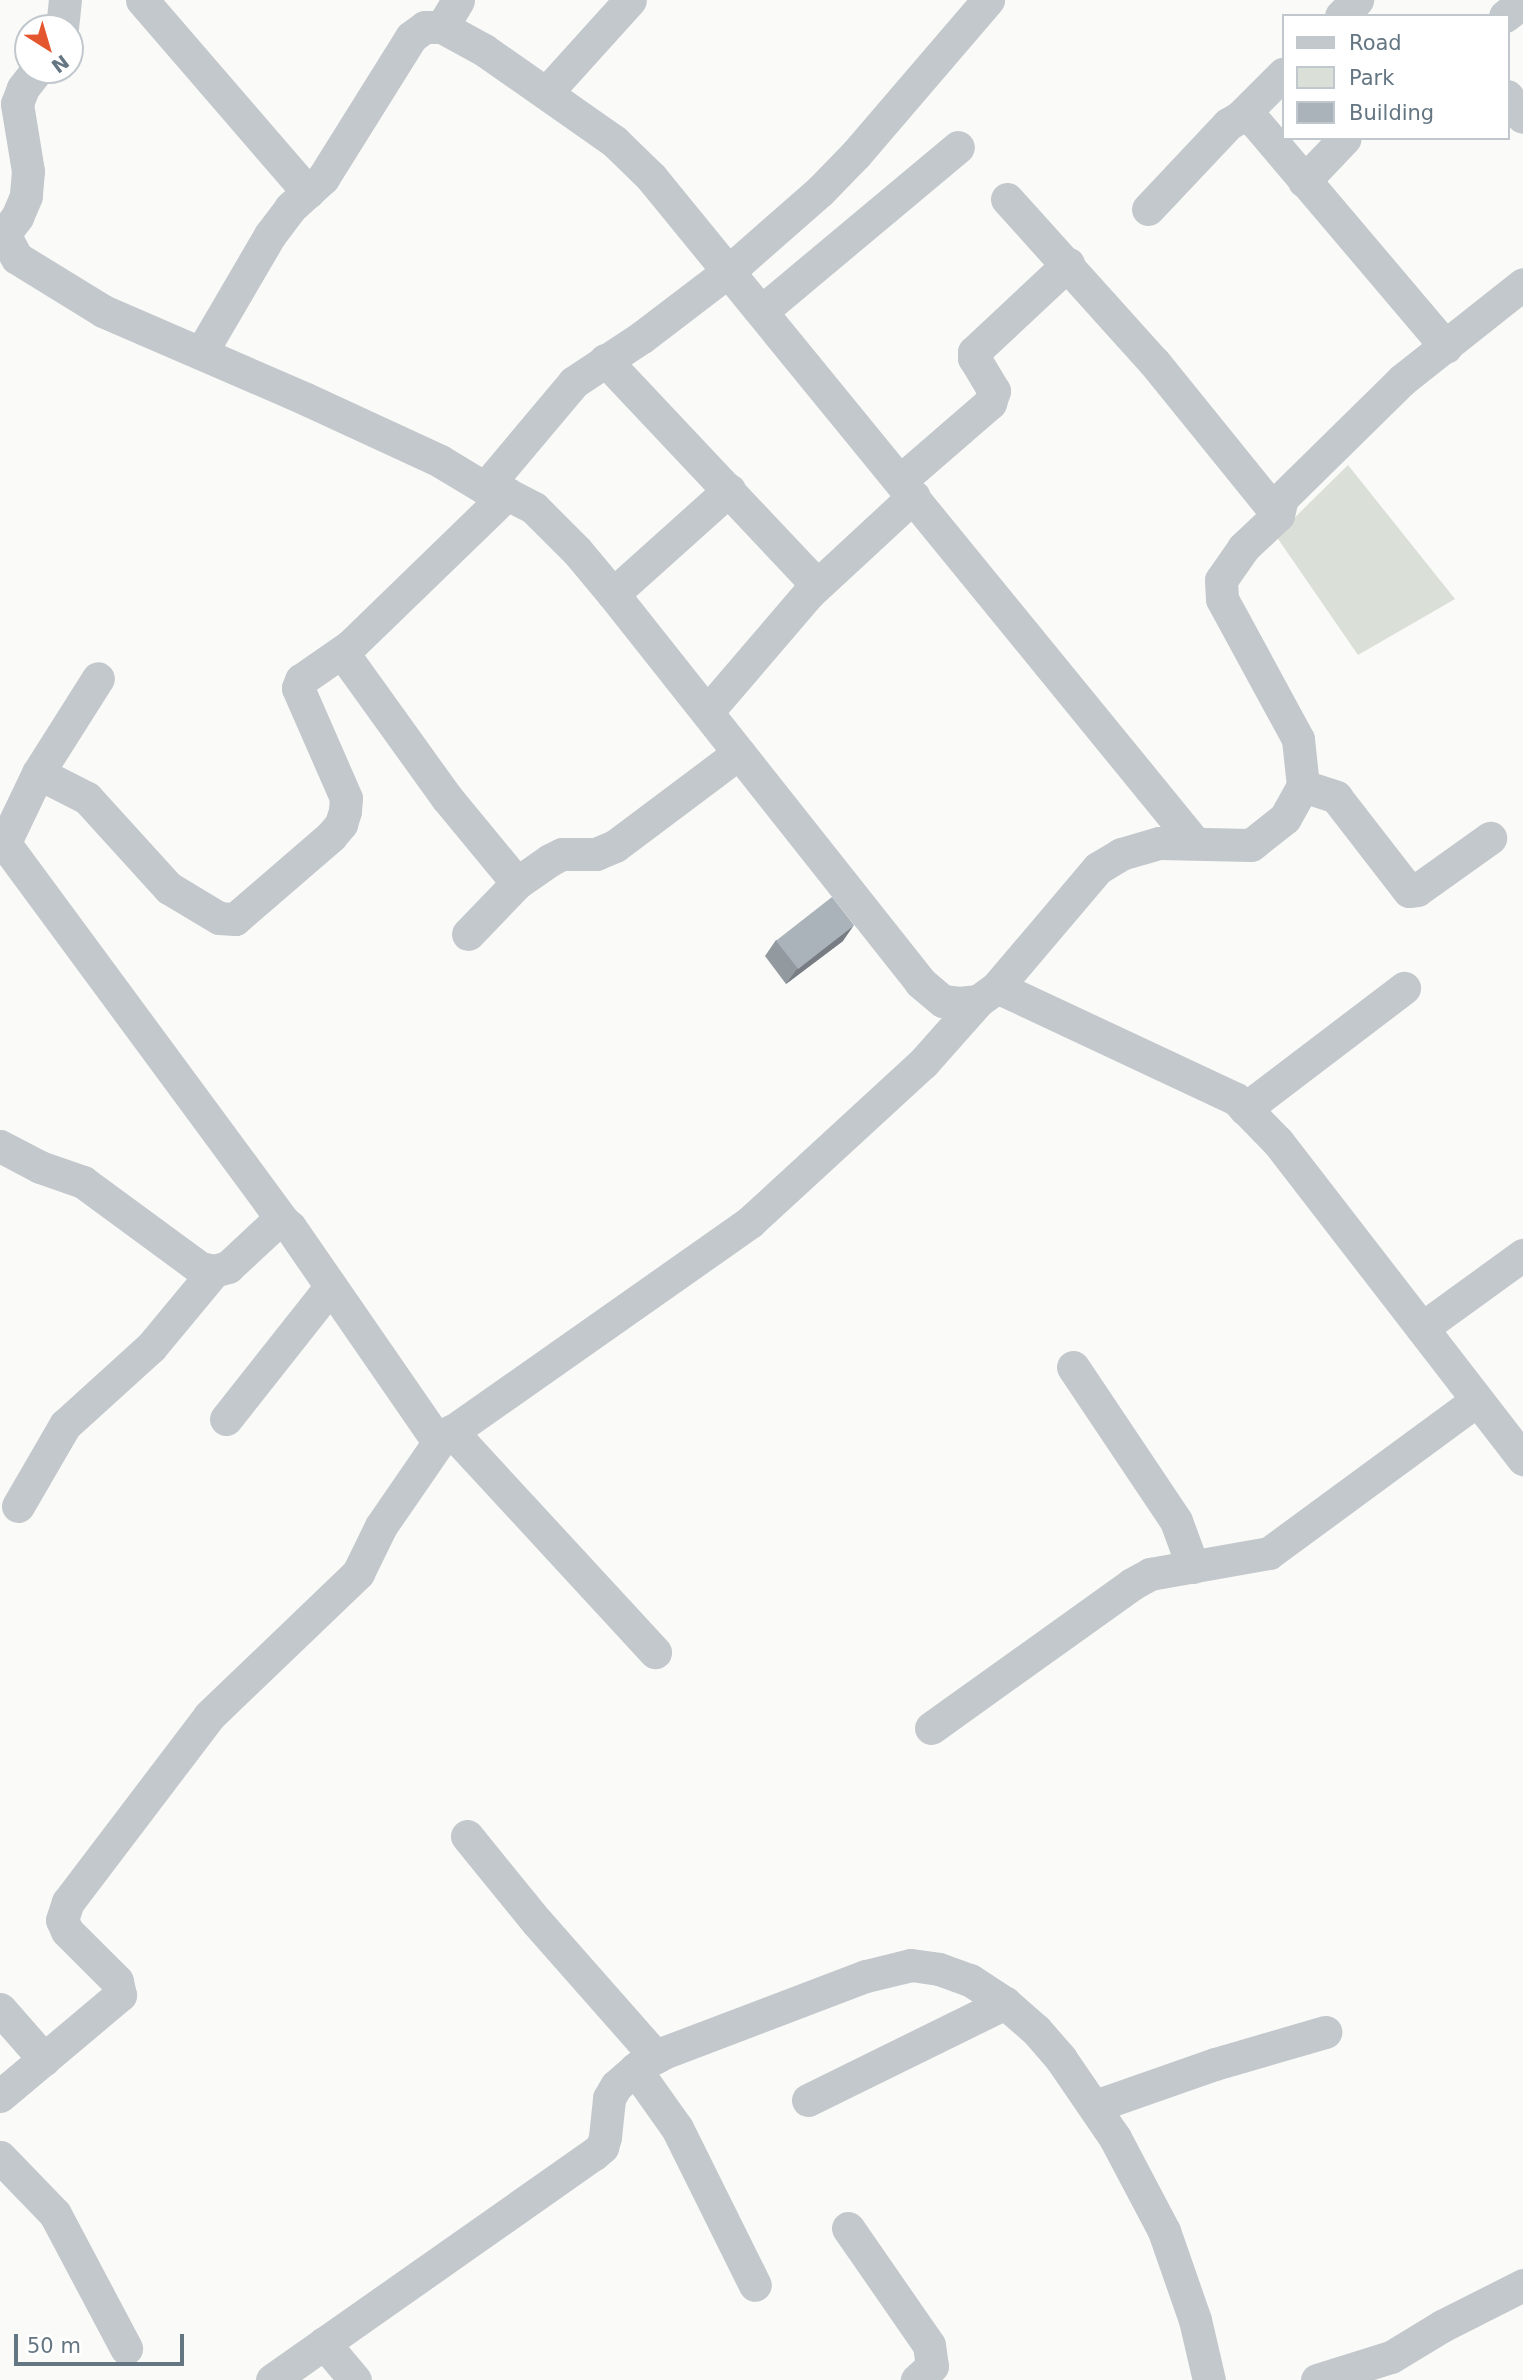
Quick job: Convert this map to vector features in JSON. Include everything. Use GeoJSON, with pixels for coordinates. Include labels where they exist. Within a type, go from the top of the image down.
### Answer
{"type":"FeatureCollection","features":[{"type":"Feature","properties":{"kind":"street"},"geometry":{"type":"LineString","coordinates":[[142,0],[308,192]]}},
{"type":"Feature","properties":{"kind":"street"},"geometry":{"type":"LineString","coordinates":[[545,93],[630,0]]}},
{"type":"Feature","properties":{"kind":"street"},"geometry":{"type":"LineString","coordinates":[[38,772],[86,799],[169,888],[219,918],[235,919],[341,824],[346,798],[298,688],[301,680],[342,652],[496,491],[560,395],[730,270],[838,174],[988,0]]}},
{"type":"Feature","properties":{"kind":"street"},"geometry":{"type":"LineString","coordinates":[[1343,14],[1357,0]]}},
{"type":"Feature","properties":{"kind":"street"},"geometry":{"type":"LineString","coordinates":[[1508,14],[1523,2]]}},
{"type":"Feature","properties":{"kind":"street"},"geometry":{"type":"LineString","coordinates":[[201,353],[275,228],[331,165],[411,37],[450,13],[484,50],[614,141],[651,177],[763,310],[1195,844]]}},
{"type":"Feature","properties":{"kind":"street"},"geometry":{"type":"LineString","coordinates":[[1148,209],[1228,124],[1240,117],[1282,75]]}},
{"type":"Feature","properties":{"kind":"street"},"geometry":{"type":"LineString","coordinates":[[26,84],[17,104],[28,171],[26,196],[17,217],[2,232],[17,258],[103,311],[440,461],[534,508],[577,551],[613,594],[920,982],[943,1000],[959,1003],[987,994],[1236,1099],[1278,1142],[1523,1459]]}},
{"type":"Feature","properties":{"kind":"street"},"geometry":{"type":"LineString","coordinates":[[1509,99],[1523,117]]}},
{"type":"Feature","properties":{"kind":"street"},"geometry":{"type":"LineString","coordinates":[[1240,117],[1252,118],[1446,347]]}},
{"type":"Feature","properties":{"kind":"street"},"geometry":{"type":"LineString","coordinates":[[1304,181],[1343,140]]}},
{"type":"Feature","properties":{"kind":"street"},"geometry":{"type":"LineString","coordinates":[[763,310],[958,147]]}},
{"type":"Feature","properties":{"kind":"street"},"geometry":{"type":"LineString","coordinates":[[1007,199],[1154,362],[1278,514]]}},
{"type":"Feature","properties":{"kind":"street"},"geometry":{"type":"LineString","coordinates":[[706,712],[817,585],[990,403],[994,391],[974,358],[974,352],[1068,264]]}},
{"type":"Feature","properties":{"kind":"street"},"geometry":{"type":"LineString","coordinates":[[0,2096],[115,2000],[121,1991],[117,1982],[67,1931],[62,1920],[68,1902],[209,1716],[358,1573],[381,1526],[428,1454],[445,1437],[750,1222],[923,1063],[1098,868],[1121,854],[1143,846],[1251,845],[1285,818],[1303,786],[1298,739],[1222,599],[1221,580],[1243,548],[1278,514],[1282,498],[1402,380],[1518,298]]}},
{"type":"Feature","properties":{"kind":"street"},"geometry":{"type":"LineString","coordinates":[[605,360],[817,585]]}},
{"type":"Feature","properties":{"kind":"street"},"geometry":{"type":"LineString","coordinates":[[613,594],[729,490]]}},
{"type":"Feature","properties":{"kind":"street"},"geometry":{"type":"LineString","coordinates":[[342,652],[447,798],[517,883]]}},
{"type":"Feature","properties":{"kind":"street"},"geometry":{"type":"LineString","coordinates":[[98,678],[38,772],[3,839],[445,1437],[655,1652]]}},
{"type":"Feature","properties":{"kind":"street"},"geometry":{"type":"LineString","coordinates":[[468,934],[517,883],[562,854],[596,854],[615,846],[739,753]]}},
{"type":"Feature","properties":{"kind":"street"},"geometry":{"type":"LineString","coordinates":[[1303,786],[1336,797],[1409,891],[1417,890],[1490,838]]}},
{"type":"Feature","properties":{"kind":"street"},"geometry":{"type":"LineString","coordinates":[[1245,1109],[1404,988]]}},
{"type":"Feature","properties":{"kind":"street"},"geometry":{"type":"LineString","coordinates":[[0,1146],[28,1162],[83,1182],[200,1268],[214,1271],[228,1267],[272,1226],[283,1221]]}},
{"type":"Feature","properties":{"kind":"street"},"geometry":{"type":"LineString","coordinates":[[1422,1328],[1523,1255]]}},
{"type":"Feature","properties":{"kind":"street"},"geometry":{"type":"LineString","coordinates":[[18,1506],[65,1425],[152,1347],[214,1271]]}},
{"type":"Feature","properties":{"kind":"street"},"geometry":{"type":"LineString","coordinates":[[226,1419],[331,1286]]}},
{"type":"Feature","properties":{"kind":"street"},"geometry":{"type":"LineString","coordinates":[[1073,1367],[1176,1521],[1193,1567]]}},
{"type":"Feature","properties":{"kind":"street"},"geometry":{"type":"LineString","coordinates":[[931,1728],[1132,1584],[1150,1574],[1269,1553],[1477,1400]]}},
{"type":"Feature","properties":{"kind":"street"},"geometry":{"type":"LineString","coordinates":[[467,1836],[645,2063],[755,2286]]}},
{"type":"Feature","properties":{"kind":"street"},"geometry":{"type":"LineString","coordinates":[[272,2380],[594,2154],[602,2147],[605,2137],[609,2098],[616,2086],[645,2063],[866,1976],[911,1965],[939,1969],[970,1980],[1005,2003],[1036,2030],[1095,2106],[1164,2231],[1195,2320],[1209,2380]]}},
{"type":"Feature","properties":{"kind":"street"},"geometry":{"type":"LineString","coordinates":[[808,2100],[1005,2003]]}},
{"type":"Feature","properties":{"kind":"street"},"geometry":{"type":"LineString","coordinates":[[0,2009],[44,2059]]}},
{"type":"Feature","properties":{"kind":"street"},"geometry":{"type":"LineString","coordinates":[[1095,2106],[1215,2064],[1325,2032]]}},
{"type":"Feature","properties":{"kind":"street"},"geometry":{"type":"LineString","coordinates":[[0,2157],[55,2214],[126,2348]]}},
{"type":"Feature","properties":{"kind":"street"},"geometry":{"type":"LineString","coordinates":[[848,2228],[929,2345],[932,2367],[917,2380]]}},
{"type":"Feature","properties":{"kind":"street"},"geometry":{"type":"LineString","coordinates":[[1317,2380],[1391,2357],[1443,2326],[1523,2285]]}},
{"type":"Feature","properties":{"kind":"street"},"geometry":{"type":"LineString","coordinates":[[324,2343],[355,2380]]}},
{"type":"Feature","properties":{"kind":"green space"},"geometry":{"type":"Polygon","coordinates":[[[1348,465],[1455,599],[1358,655],[1276,536],[1348,465]]]}},
{"type":"Feature","properties":{"kind":"building"},"geometry":{"type":"Polygon","coordinates":[[[832,897],[854,925],[798,969],[776,941],[832,897]]]}}]}
